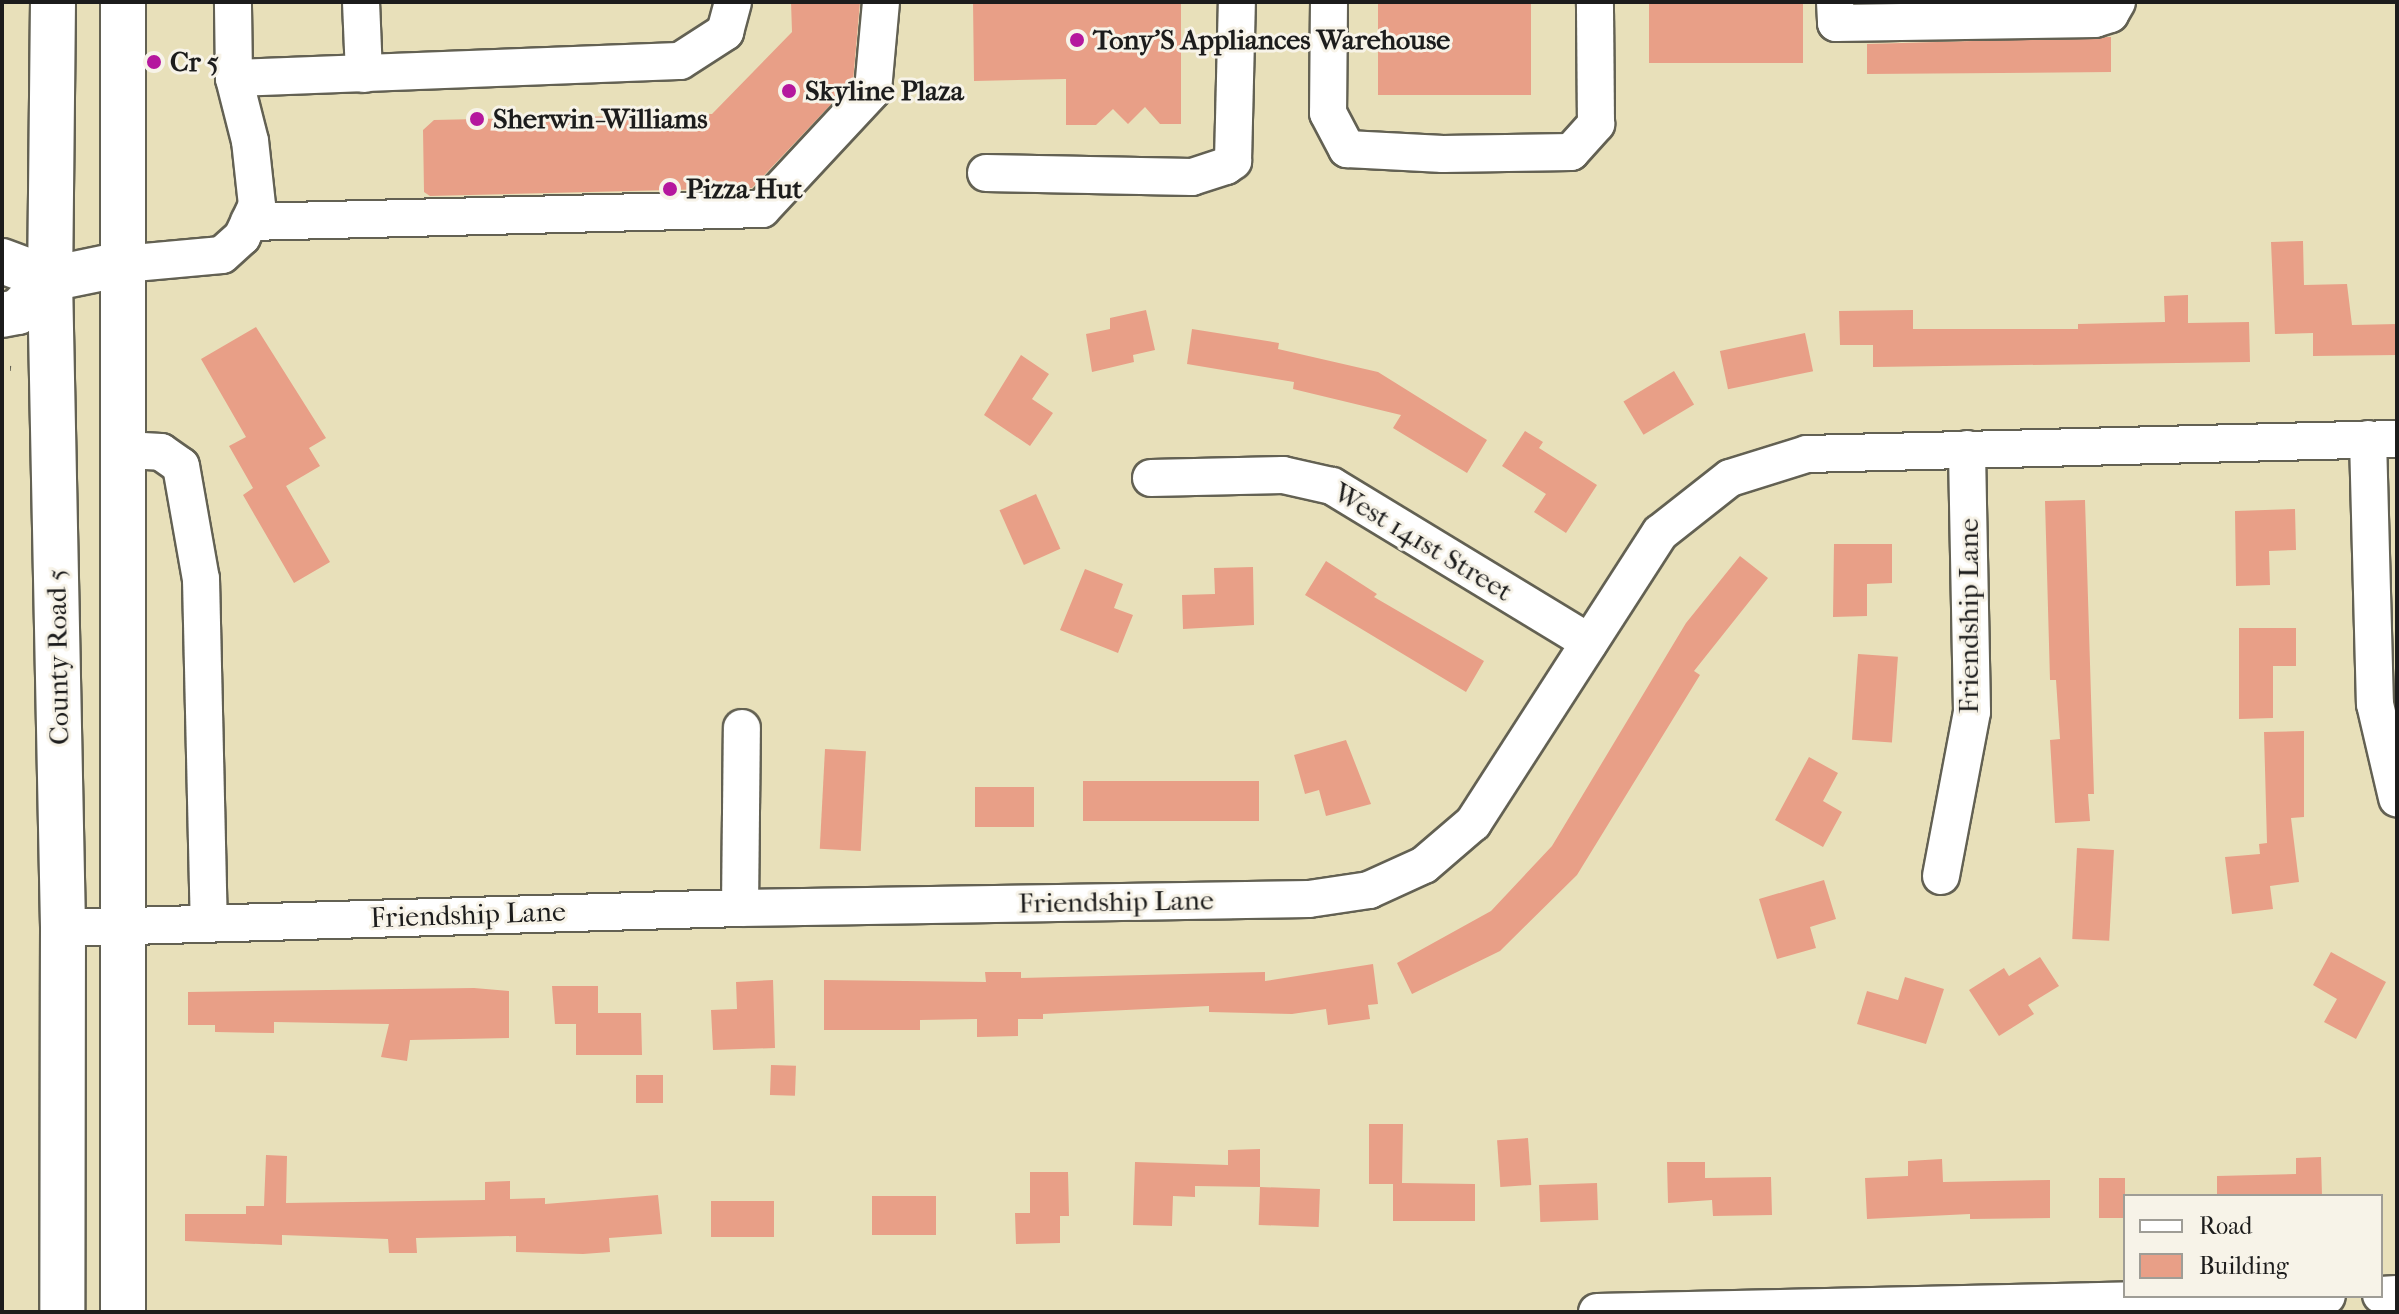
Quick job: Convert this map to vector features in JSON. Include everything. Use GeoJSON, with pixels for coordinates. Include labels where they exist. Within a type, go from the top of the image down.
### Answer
{"type":"FeatureCollection","features":[{"type":"Feature","properties":{"kind":"main road","name":"County Road 5"},"geometry":{"type":"LineString","coordinates":[[53,2],[50,279],[63,928],[62,1312]]}},
{"type":"Feature","properties":{"kind":"main road"},"geometry":{"type":"LineString","coordinates":[[123,2],[123,1312]]}},
{"type":"Feature","properties":{"kind":"main road"},"geometry":{"type":"LineString","coordinates":[[2,261],[50,279],[123,264]]}},
{"type":"Feature","properties":{"kind":"main road"},"geometry":{"type":"LineString","coordinates":[[2,315],[18,312],[50,279]]}},
{"type":"Feature","properties":{"kind":"street"},"geometry":{"type":"LineString","coordinates":[[123,264],[222,255],[249,222],[257,205],[256,181],[234,78],[233,2]]}},
{"type":"Feature","properties":{"kind":"street"},"geometry":{"type":"LineString","coordinates":[[361,2],[364,74]]}},
{"type":"Feature","properties":{"kind":"street"},"geometry":{"type":"LineString","coordinates":[[234,78],[680,61],[725,32],[733,2]]}},
{"type":"Feature","properties":{"kind":"street"},"geometry":{"type":"LineString","coordinates":[[249,222],[762,209],[873,90],[881,2]]}},
{"type":"Feature","properties":{"kind":"street"},"geometry":{"type":"LineString","coordinates":[[986,173],[1192,177],[1226,166],[1233,161],[1237,2]]}},
{"type":"Feature","properties":{"kind":"street"},"geometry":{"type":"LineString","coordinates":[[1329,2],[1328,113],[1347,149],[1443,154],[1571,152],[1596,124],[1595,2]]}},
{"type":"Feature","properties":{"kind":"street"},"geometry":{"type":"LineString","coordinates":[[1835,2],[1836,23],[2095,19],[2110,14],[2117,2]]}},
{"type":"Feature","properties":{"kind":"street","name":"Friendship Lane"},"geometry":{"type":"LineString","coordinates":[[63,928],[740,908],[1309,899],[1369,890],[1424,865],[1473,823],[1660,533],[1730,478],[1807,454],[2382,439],[2375,704],[2397,798]]}},
{"type":"Feature","properties":{"kind":"street","name":"Friendship Lane"},"geometry":{"type":"LineString","coordinates":[[1941,876],[1972,712],[1967,449]]}},
{"type":"Feature","properties":{"kind":"street"},"geometry":{"type":"LineString","coordinates":[[125,450],[161,452],[181,466],[201,579],[209,922]]}},
{"type":"Feature","properties":{"kind":"street","name":"West 141st Street"},"geometry":{"type":"LineString","coordinates":[[1151,478],[1283,475],[1332,486],[1589,642]]}},
{"type":"Feature","properties":{"kind":"street"},"geometry":{"type":"LineString","coordinates":[[740,908],[742,728]]}},
{"type":"Feature","properties":{"kind":"street"},"geometry":{"type":"LineString","coordinates":[[1597,1312],[2251,1298]]}},
{"type":"Feature","properties":{"kind":"path"},"geometry":{"type":"LineString","coordinates":[[2,367],[11,368]]}},
{"type":"Feature","properties":{"kind":"building","name":"Skyline Plaza"},"geometry":{"type":"Polygon","coordinates":[[[791,2],[860,2],[853,81],[752,188],[430,196],[424,192],[423,130],[434,120],[712,114],[792,32],[791,2]]]}},
{"type":"Feature","properties":{"kind":"building","name":"Tony'S Appliances Warehouse"},"geometry":{"type":"Polygon","coordinates":[[[973,2],[1181,2],[1181,124],[1160,124],[1145,107],[1128,124],[1113,109],[1096,125],[1066,125],[1066,79],[974,81],[973,2]]]}},
{"type":"Feature","properties":{"kind":"building"},"geometry":{"type":"Polygon","coordinates":[[[1378,2],[1531,2],[1531,95],[1378,95],[1378,2]]]}},
{"type":"Feature","properties":{"kind":"building"},"geometry":{"type":"Polygon","coordinates":[[[1649,2],[1803,2],[1803,63],[1649,63],[1649,2]]]}},
{"type":"Feature","properties":{"kind":"building"},"geometry":{"type":"Polygon","coordinates":[[[2111,37],[2111,72],[1867,74],[1867,44],[2111,37]]]}},
{"type":"Feature","properties":{"kind":"building"},"geometry":{"type":"Polygon","coordinates":[[[2303,241],[2304,285],[2347,284],[2352,325],[2397,324],[2397,355],[2313,356],[2313,333],[2275,334],[2271,242],[2303,241]]]}},
{"type":"Feature","properties":{"kind":"building"},"geometry":{"type":"Polygon","coordinates":[[[2188,295],[2188,323],[2249,322],[2250,362],[1873,367],[1873,345],[1840,345],[1839,311],[1913,310],[1913,329],[2078,329],[2078,324],[2165,322],[2164,296],[2188,295]]]}},
{"type":"Feature","properties":{"kind":"building"},"geometry":{"type":"Polygon","coordinates":[[[1146,310],[1155,350],[1133,355],[1134,362],[1092,372],[1086,334],[1110,329],[1110,318],[1146,310]]]}},
{"type":"Feature","properties":{"kind":"building"},"geometry":{"type":"Polygon","coordinates":[[[256,327],[326,438],[309,448],[320,466],[286,486],[330,562],[294,583],[243,495],[253,488],[229,446],[246,437],[201,359],[256,327]]]}},
{"type":"Feature","properties":{"kind":"building"},"geometry":{"type":"Polygon","coordinates":[[[1192,329],[1279,343],[1278,349],[1378,372],[1487,440],[1467,473],[1393,428],[1401,415],[1293,389],[1294,382],[1187,364],[1192,329]]]}},
{"type":"Feature","properties":{"kind":"building"},"geometry":{"type":"Polygon","coordinates":[[[1805,333],[1813,371],[1728,389],[1720,351],[1805,333]]]}},
{"type":"Feature","properties":{"kind":"building"},"geometry":{"type":"Polygon","coordinates":[[[1021,355],[1049,374],[1032,399],[1053,413],[1030,446],[984,415],[1021,355]]]}},
{"type":"Feature","properties":{"kind":"building"},"geometry":{"type":"Polygon","coordinates":[[[1674,371],[1694,404],[1644,435],[1623,401],[1674,371]]]}},
{"type":"Feature","properties":{"kind":"building"},"geometry":{"type":"Polygon","coordinates":[[[1525,431],[1543,442],[1539,448],[1597,485],[1566,533],[1534,512],[1546,494],[1502,466],[1525,431]]]}},
{"type":"Feature","properties":{"kind":"building"},"geometry":{"type":"Polygon","coordinates":[[[1036,494],[1060,549],[1024,565],[999,510],[1036,494]]]}},
{"type":"Feature","properties":{"kind":"building"},"geometry":{"type":"Polygon","coordinates":[[[2085,500],[2094,794],[2088,794],[2090,821],[2055,823],[2050,740],[2060,739],[2056,680],[2050,680],[2045,501],[2085,500]]]}},
{"type":"Feature","properties":{"kind":"building"},"geometry":{"type":"Polygon","coordinates":[[[2295,509],[2296,550],[2269,551],[2270,585],[2236,586],[2235,511],[2295,509]]]}},
{"type":"Feature","properties":{"kind":"building"},"geometry":{"type":"Polygon","coordinates":[[[1834,544],[1892,544],[1892,583],[1867,584],[1867,616],[1833,617],[1834,544]]]}},
{"type":"Feature","properties":{"kind":"building"},"geometry":{"type":"Polygon","coordinates":[[[1740,556],[1768,578],[1694,671],[1700,675],[1577,875],[1500,951],[1412,994],[1397,963],[1491,911],[1552,846],[1686,623],[1740,556]]]}},
{"type":"Feature","properties":{"kind":"building"},"geometry":{"type":"Polygon","coordinates":[[[1326,561],[1377,594],[1374,597],[1484,661],[1466,692],[1305,595],[1326,561]]]}},
{"type":"Feature","properties":{"kind":"building"},"geometry":{"type":"Polygon","coordinates":[[[1253,567],[1254,625],[1183,629],[1182,595],[1215,594],[1214,568],[1253,567]]]}},
{"type":"Feature","properties":{"kind":"building"},"geometry":{"type":"Polygon","coordinates":[[[1085,569],[1123,584],[1114,608],[1133,615],[1118,653],[1060,630],[1085,569]]]}},
{"type":"Feature","properties":{"kind":"building"},"geometry":{"type":"Polygon","coordinates":[[[2239,628],[2296,628],[2296,666],[2273,666],[2273,718],[2239,719],[2239,628]]]}},
{"type":"Feature","properties":{"kind":"building"},"geometry":{"type":"Polygon","coordinates":[[[1858,654],[1898,657],[1892,743],[1852,740],[1858,654]]]}},
{"type":"Feature","properties":{"kind":"building"},"geometry":{"type":"Polygon","coordinates":[[[2304,731],[2304,817],[2291,818],[2299,882],[2270,886],[2273,909],[2232,914],[2225,857],[2260,854],[2259,844],[2267,843],[2264,732],[2304,731]]]}},
{"type":"Feature","properties":{"kind":"building"},"geometry":{"type":"Polygon","coordinates":[[[1346,740],[1371,804],[1326,816],[1319,790],[1305,794],[1294,755],[1346,740]]]}},
{"type":"Feature","properties":{"kind":"building"},"geometry":{"type":"Polygon","coordinates":[[[825,749],[866,751],[861,851],[820,849],[825,749]]]}},
{"type":"Feature","properties":{"kind":"building"},"geometry":{"type":"Polygon","coordinates":[[[1809,757],[1838,773],[1823,801],[1842,812],[1823,847],[1775,820],[1809,757]]]}},
{"type":"Feature","properties":{"kind":"building"},"geometry":{"type":"Polygon","coordinates":[[[1083,781],[1259,781],[1259,821],[1083,821],[1083,781]]]}},
{"type":"Feature","properties":{"kind":"building"},"geometry":{"type":"Polygon","coordinates":[[[975,787],[1034,787],[1034,827],[975,827],[975,787]]]}},
{"type":"Feature","properties":{"kind":"building"},"geometry":{"type":"Polygon","coordinates":[[[2077,848],[2114,850],[2109,941],[2072,939],[2077,848]]]}},
{"type":"Feature","properties":{"kind":"building"},"geometry":{"type":"Polygon","coordinates":[[[1824,880],[1836,919],[1810,927],[1816,948],[1777,959],[1759,899],[1824,880]]]}},
{"type":"Feature","properties":{"kind":"building"},"geometry":{"type":"Polygon","coordinates":[[[2331,952],[2386,982],[2356,1039],[2324,1022],[2337,999],[2313,985],[2331,952]]]}},
{"type":"Feature","properties":{"kind":"building"},"geometry":{"type":"Polygon","coordinates":[[[2040,957],[2059,986],[2028,1005],[2034,1014],[1999,1036],[1969,990],[2004,968],[2009,976],[2040,957]]]}},
{"type":"Feature","properties":{"kind":"building"},"geometry":{"type":"Polygon","coordinates":[[[1373,964],[1378,1004],[1368,1005],[1370,1019],[1328,1025],[1326,1009],[1292,1014],[1209,1012],[1209,1006],[1043,1014],[1043,1019],[1018,1019],[1018,1036],[977,1037],[977,1019],[920,1020],[920,1030],[824,1030],[824,980],[986,982],[985,972],[1021,972],[1021,978],[1265,972],[1265,981],[1373,964]]]}},
{"type":"Feature","properties":{"kind":"building"},"geometry":{"type":"Polygon","coordinates":[[[1905,977],[1944,989],[1926,1044],[1857,1024],[1867,991],[1898,1000],[1905,977]]]}},
{"type":"Feature","properties":{"kind":"building"},"geometry":{"type":"Polygon","coordinates":[[[773,980],[775,1048],[713,1050],[711,1010],[737,1009],[736,982],[773,980]]]}},
{"type":"Feature","properties":{"kind":"building"},"geometry":{"type":"Polygon","coordinates":[[[552,986],[598,986],[598,1013],[641,1013],[642,1055],[576,1055],[576,1024],[555,1024],[552,986]]]}},
{"type":"Feature","properties":{"kind":"building"},"geometry":{"type":"Polygon","coordinates":[[[474,988],[509,991],[509,1038],[410,1040],[407,1061],[381,1057],[389,1024],[274,1022],[274,1033],[215,1032],[215,1025],[188,1025],[188,992],[474,988]]]}},
{"type":"Feature","properties":{"kind":"building"},"geometry":{"type":"Polygon","coordinates":[[[771,1065],[796,1066],[795,1096],[770,1095],[771,1065]]]}},
{"type":"Feature","properties":{"kind":"building"},"geometry":{"type":"Polygon","coordinates":[[[636,1075],[663,1075],[663,1103],[636,1103],[636,1075]]]}},
{"type":"Feature","properties":{"kind":"building"},"geometry":{"type":"Polygon","coordinates":[[[1369,1124],[1403,1124],[1402,1183],[1475,1184],[1475,1221],[1393,1221],[1393,1184],[1369,1184],[1369,1124]]]}},
{"type":"Feature","properties":{"kind":"building"},"geometry":{"type":"Polygon","coordinates":[[[1528,1138],[1531,1185],[1500,1187],[1497,1140],[1528,1138]]]}},
{"type":"Feature","properties":{"kind":"building"},"geometry":{"type":"Polygon","coordinates":[[[1260,1149],[1260,1187],[1195,1186],[1195,1197],[1173,1196],[1172,1226],[1133,1225],[1135,1162],[1228,1165],[1228,1150],[1260,1149]]]}},
{"type":"Feature","properties":{"kind":"building"},"geometry":{"type":"Polygon","coordinates":[[[266,1155],[287,1156],[286,1203],[485,1200],[485,1182],[510,1181],[510,1199],[545,1198],[545,1204],[658,1195],[662,1234],[609,1238],[610,1252],[583,1254],[516,1252],[516,1236],[416,1238],[417,1253],[389,1253],[388,1239],[282,1235],[282,1245],[185,1241],[185,1214],[246,1214],[246,1206],[264,1206],[266,1155]]]}},
{"type":"Feature","properties":{"kind":"building"},"geometry":{"type":"Polygon","coordinates":[[[2321,1157],[2322,1194],[2217,1194],[2217,1176],[2296,1174],[2296,1158],[2321,1157]]]}},
{"type":"Feature","properties":{"kind":"building"},"geometry":{"type":"Polygon","coordinates":[[[1942,1159],[1943,1182],[2050,1180],[2050,1218],[1970,1219],[1970,1214],[1867,1219],[1865,1178],[1908,1176],[1908,1161],[1942,1159]]]}},
{"type":"Feature","properties":{"kind":"building"},"geometry":{"type":"Polygon","coordinates":[[[1667,1162],[1705,1162],[1705,1178],[1771,1177],[1772,1215],[1713,1216],[1712,1200],[1668,1203],[1667,1162]]]}},
{"type":"Feature","properties":{"kind":"building"},"geometry":{"type":"Polygon","coordinates":[[[1030,1172],[1068,1172],[1069,1216],[1060,1216],[1060,1243],[1016,1244],[1015,1213],[1030,1213],[1030,1172]]]}},
{"type":"Feature","properties":{"kind":"building"},"geometry":{"type":"Polygon","coordinates":[[[2099,1178],[2125,1178],[2123,1218],[2099,1218],[2099,1178]]]}},
{"type":"Feature","properties":{"kind":"building"},"geometry":{"type":"Polygon","coordinates":[[[1597,1183],[1598,1220],[1540,1222],[1539,1185],[1597,1183]]]}},
{"type":"Feature","properties":{"kind":"building"},"geometry":{"type":"Polygon","coordinates":[[[1260,1187],[1320,1189],[1319,1227],[1259,1225],[1260,1187]]]}},
{"type":"Feature","properties":{"kind":"building"},"geometry":{"type":"Polygon","coordinates":[[[872,1196],[936,1196],[936,1235],[872,1235],[872,1196]]]}},
{"type":"Feature","properties":{"kind":"building"},"geometry":{"type":"Polygon","coordinates":[[[711,1201],[774,1201],[774,1237],[711,1237],[711,1201]]]}},
{"type":"Feature","properties":{"kind":"place","name":"Tony'S Appliances Warehouse"},"geometry":{"type":"Point","coordinates":[1077,40]}},
{"type":"Feature","properties":{"kind":"place","name":"Cr 5"},"geometry":{"type":"Point","coordinates":[154,62]}},
{"type":"Feature","properties":{"kind":"place","name":"Skyline Plaza"},"geometry":{"type":"Point","coordinates":[789,91]}},
{"type":"Feature","properties":{"kind":"place","name":"Sherwin-Williams"},"geometry":{"type":"Point","coordinates":[477,119]}},
{"type":"Feature","properties":{"kind":"place","name":"Pizza Hut"},"geometry":{"type":"Point","coordinates":[670,189]}}]}
